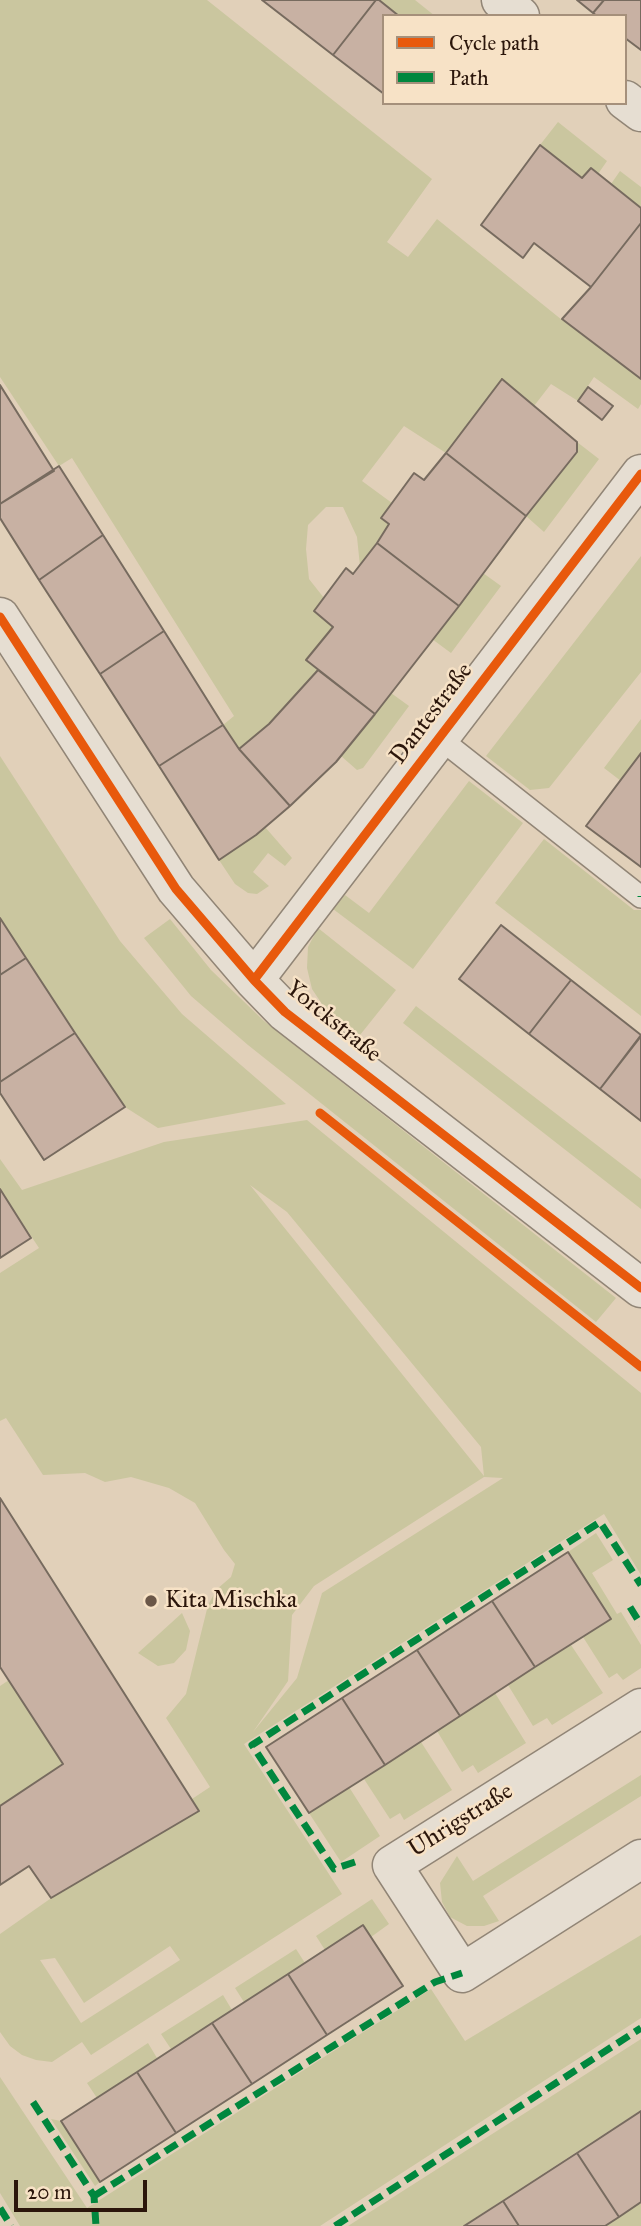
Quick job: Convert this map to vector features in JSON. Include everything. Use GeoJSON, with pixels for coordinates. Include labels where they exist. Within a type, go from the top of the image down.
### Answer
{"type":"FeatureCollection","features":[{"type":"Feature","properties":{"kind":"street"},"geometry":{"type":"LineString","coordinates":[[501,0],[518,14]]}},
{"type":"Feature","properties":{"kind":"street","name":"Dantestraße"},"geometry":{"type":"LineString","coordinates":[[254,980],[641,474]]}},
{"type":"Feature","properties":{"kind":"street","name":"Yorckstraße"},"geometry":{"type":"LineString","coordinates":[[0,617],[176,889],[254,980],[285,1012],[641,1288]]}},
{"type":"Feature","properties":{"kind":"street","name":"Uhrigstraße"},"geometry":{"type":"LineString","coordinates":[[641,1708],[392,1865],[463,1973],[641,1859]]}},
{"type":"Feature","properties":{"kind":"lane"},"geometry":{"type":"LineString","coordinates":[[438,737],[641,897]]}},
{"type":"Feature","properties":{"kind":"shaded area"},"geometry":{"type":"Polygon","coordinates":[[[0,0],[207,0],[432,179],[387,242],[408,257],[437,219],[562,320],[641,379],[641,404],[638,409],[594,377],[578,401],[551,384],[534,406],[502,380],[446,453],[404,426],[362,481],[392,503],[381,517],[389,524],[360,566],[357,537],[343,507],[326,507],[308,525],[306,549],[309,579],[324,598],[314,611],[333,627],[306,660],[318,670],[269,724],[239,749],[223,725],[234,716],[72,458],[59,466],[0,377],[0,0]]]}},
{"type":"Feature","properties":{"kind":"shaded area"},"geometry":{"type":"Polygon","coordinates":[[[379,0],[415,0],[432,14],[396,14],[379,0]]]}},
{"type":"Feature","properties":{"kind":"shaded area"},"geometry":{"type":"Polygon","coordinates":[[[558,122],[607,161],[598,174],[591,168],[582,178],[540,145],[558,122]]]}},
{"type":"Feature","properties":{"kind":"shaded area"},"geometry":{"type":"Polygon","coordinates":[[[620,171],[641,187],[641,207],[611,184],[620,171]]]}},
{"type":"Feature","properties":{"kind":"shaded area"},"geometry":{"type":"Polygon","coordinates":[[[577,442],[599,459],[544,532],[526,516],[577,452],[577,442]]]}},
{"type":"Feature","properties":{"kind":"shaded area"},"geometry":{"type":"Polygon","coordinates":[[[641,556],[641,672],[549,788],[530,790],[486,756],[641,556]]]}},
{"type":"Feature","properties":{"kind":"shaded area"},"geometry":{"type":"Polygon","coordinates":[[[483,573],[501,586],[451,653],[432,639],[483,573]]]}},
{"type":"Feature","properties":{"kind":"shaded area"},"geometry":{"type":"Polygon","coordinates":[[[391,693],[409,706],[363,768],[357,770],[341,756],[391,693]]]}},
{"type":"Feature","properties":{"kind":"shaded area"},"geometry":{"type":"Polygon","coordinates":[[[641,719],[641,753],[621,781],[604,768],[641,719]]]}},
{"type":"Feature","properties":{"kind":"shaded area"},"geometry":{"type":"Polygon","coordinates":[[[0,756],[120,941],[182,1014],[286,1104],[158,1128],[125,1107],[0,918],[0,756]]]}},
{"type":"Feature","properties":{"kind":"shaded area"},"geometry":{"type":"Polygon","coordinates":[[[469,781],[523,823],[413,969],[333,909],[345,895],[369,913],[469,781]]]}},
{"type":"Feature","properties":{"kind":"shaded area"},"geometry":{"type":"Polygon","coordinates":[[[265,827],[292,858],[285,866],[268,853],[253,872],[269,886],[257,894],[248,893],[235,884],[219,860],[265,827]]]}},
{"type":"Feature","properties":{"kind":"shaded area"},"geometry":{"type":"Polygon","coordinates":[[[544,839],[634,910],[641,910],[641,1016],[495,903],[544,839]]]}},
{"type":"Feature","properties":{"kind":"shaded area"},"geometry":{"type":"Polygon","coordinates":[[[170,919],[211,970],[264,1021],[616,1298],[596,1322],[248,1045],[191,996],[144,938],[170,919]]]}},
{"type":"Feature","properties":{"kind":"shaded area"},"geometry":{"type":"Polygon","coordinates":[[[318,928],[396,990],[360,1035],[324,1007],[312,989],[307,968],[308,947],[318,928]]]}},
{"type":"Feature","properties":{"kind":"shaded area"},"geometry":{"type":"Polygon","coordinates":[[[416,1006],[641,1179],[641,1209],[403,1023],[416,1006]]]}},
{"type":"Feature","properties":{"kind":"shaded area"},"geometry":{"type":"Polygon","coordinates":[[[307,1120],[641,1393],[641,1575],[604,1514],[244,1744],[342,1894],[91,2055],[82,2042],[52,2062],[36,2060],[22,2055],[10,2046],[0,2032],[0,1934],[57,1894],[199,1811],[192,1799],[210,1787],[166,1718],[186,1694],[208,1605],[217,1589],[231,1577],[235,1564],[195,1503],[169,1488],[131,1477],[105,1482],[85,1473],[43,1475],[6,1418],[0,1421],[0,1273],[39,1248],[0,1189],[0,1159],[22,1190],[164,1142],[307,1120]],[[250,1185],[484,1476],[481,1447],[287,1212],[250,1185]],[[484,1477],[314,1586],[292,1615],[288,1681],[253,1732],[297,1678],[322,1593],[503,1478],[484,1477]],[[170,1946],[84,2003],[55,1958],[40,1960],[81,2023],[180,1960],[170,1946]]]}},
{"type":"Feature","properties":{"kind":"shaded area"},"geometry":{"type":"Polygon","coordinates":[[[596,1533],[613,1560],[592,1573],[617,1614],[621,1612],[641,1645],[641,1668],[623,1680],[617,1673],[609,1678],[583,1637],[610,1618],[568,1552],[596,1533]]]}},
{"type":"Feature","properties":{"kind":"shaded area"},"geometry":{"type":"Polygon","coordinates":[[[182,1613],[190,1631],[186,1650],[174,1663],[158,1666],[138,1653],[182,1613]]]}},
{"type":"Feature","properties":{"kind":"shaded area"},"geometry":{"type":"Polygon","coordinates":[[[571,1645],[603,1693],[552,1725],[547,1718],[533,1726],[508,1685],[571,1645]]]}},
{"type":"Feature","properties":{"kind":"shaded area"},"geometry":{"type":"Polygon","coordinates":[[[9,1680],[63,1764],[0,1806],[0,1686],[9,1680]]]}},
{"type":"Feature","properties":{"kind":"shaded area"},"geometry":{"type":"Polygon","coordinates":[[[495,1693],[526,1743],[478,1773],[473,1765],[462,1772],[437,1731],[495,1693]]]}},
{"type":"Feature","properties":{"kind":"shaded area"},"geometry":{"type":"Polygon","coordinates":[[[421,1742],[452,1790],[404,1820],[400,1813],[390,1819],[364,1779],[421,1742]]]}},
{"type":"Feature","properties":{"kind":"shaded area"},"geometry":{"type":"Polygon","coordinates":[[[641,1775],[641,1796],[483,1896],[499,1921],[484,1926],[467,1926],[450,1917],[442,1902],[440,1883],[457,1856],[473,1881],[641,1775]]]}},
{"type":"Feature","properties":{"kind":"shaded area"},"geometry":{"type":"Polygon","coordinates":[[[349,1787],[380,1836],[341,1862],[309,1813],[349,1787]]]}},
{"type":"Feature","properties":{"kind":"shaded area"},"geometry":{"type":"Polygon","coordinates":[[[372,1899],[389,1924],[371,1937],[363,1926],[325,1950],[316,1936],[372,1899]]]}},
{"type":"Feature","properties":{"kind":"shaded area"},"geometry":{"type":"Polygon","coordinates":[[[641,1935],[641,2018],[320,2226],[20,2226],[0,2193],[0,2077],[87,2208],[431,1989],[465,2041],[641,1935]]]}},
{"type":"Feature","properties":{"kind":"shaded area"},"geometry":{"type":"Polygon","coordinates":[[[296,1949],[305,1963],[244,2002],[235,1988],[296,1949]]]}},
{"type":"Feature","properties":{"kind":"shaded area"},"geometry":{"type":"Polygon","coordinates":[[[223,1995],[232,2010],[171,2049],[161,2034],[223,1995]]]}},
{"type":"Feature","properties":{"kind":"shaded area"},"geometry":{"type":"Polygon","coordinates":[[[641,2039],[641,2110],[463,2226],[348,2226],[641,2039]]]}},
{"type":"Feature","properties":{"kind":"shaded area"},"geometry":{"type":"Polygon","coordinates":[[[148,2043],[157,2058],[97,2098],[87,2083],[148,2043]]]}},
{"type":"Feature","properties":{"kind":"shaded area"},"geometry":{"type":"Polygon","coordinates":[[[51,2119],[61,2121],[100,2182],[95,2186],[51,2119]]]}},
{"type":"Feature","properties":{"kind":"shaded area"},"geometry":{"type":"Polygon","coordinates":[[[641,2202],[641,2226],[605,2226],[641,2202]]]}},
{"type":"Feature","properties":{"kind":"building"},"geometry":{"type":"Polygon","coordinates":[[[262,0],[376,0],[333,55],[262,0]]]}},
{"type":"Feature","properties":{"kind":"building"},"geometry":{"type":"Polygon","coordinates":[[[376,0],[396,14],[382,14],[382,92],[333,55],[376,0]]]}},
{"type":"Feature","properties":{"kind":"building"},"geometry":{"type":"Polygon","coordinates":[[[577,0],[604,0],[593,13],[577,0]]]}},
{"type":"Feature","properties":{"kind":"building"},"geometry":{"type":"Polygon","coordinates":[[[604,0],[641,0],[641,50],[627,40],[627,14],[593,13],[604,0]]]}},
{"type":"Feature","properties":{"kind":"building"},"geometry":{"type":"Polygon","coordinates":[[[540,145],[582,178],[591,168],[641,208],[641,223],[591,287],[534,243],[523,258],[481,225],[540,145]]]}},
{"type":"Feature","properties":{"kind":"building"},"geometry":{"type":"Polygon","coordinates":[[[641,223],[641,379],[562,319],[641,223]]]}},
{"type":"Feature","properties":{"kind":"building"},"geometry":{"type":"Polygon","coordinates":[[[502,379],[577,442],[577,452],[526,516],[446,453],[502,379]]]}},
{"type":"Feature","properties":{"kind":"building"},"geometry":{"type":"Polygon","coordinates":[[[0,385],[54,471],[0,504],[0,385]]]}},
{"type":"Feature","properties":{"kind":"building"},"geometry":{"type":"Polygon","coordinates":[[[588,387],[613,406],[602,420],[578,401],[588,387]]]}},
{"type":"Feature","properties":{"kind":"building"},"geometry":{"type":"Polygon","coordinates":[[[446,453],[526,516],[459,606],[377,543],[389,524],[381,518],[414,473],[424,480],[446,453]]]}},
{"type":"Feature","properties":{"kind":"building"},"geometry":{"type":"Polygon","coordinates":[[[59,466],[103,535],[39,580],[0,518],[0,504],[59,466]]]}},
{"type":"Feature","properties":{"kind":"building"},"geometry":{"type":"Polygon","coordinates":[[[103,535],[164,631],[100,674],[39,580],[103,535]]]}},
{"type":"Feature","properties":{"kind":"building"},"geometry":{"type":"Polygon","coordinates":[[[377,543],[459,606],[375,714],[306,660],[333,627],[314,611],[346,568],[353,574],[377,543]]]}},
{"type":"Feature","properties":{"kind":"building"},"geometry":{"type":"Polygon","coordinates":[[[164,631],[223,725],[159,766],[100,674],[164,631]]]}},
{"type":"Feature","properties":{"kind":"building"},"geometry":{"type":"Polygon","coordinates":[[[318,670],[375,714],[336,762],[290,806],[239,749],[269,724],[318,670]]]}},
{"type":"Feature","properties":{"kind":"building"},"geometry":{"type":"Polygon","coordinates":[[[223,725],[239,749],[290,806],[256,835],[219,860],[159,766],[223,725]]]}},
{"type":"Feature","properties":{"kind":"building"},"geometry":{"type":"Polygon","coordinates":[[[641,753],[641,867],[586,826],[641,753]]]}},
{"type":"Feature","properties":{"kind":"building"},"geometry":{"type":"Polygon","coordinates":[[[0,918],[26,958],[0,975],[0,918]]]}},
{"type":"Feature","properties":{"kind":"building"},"geometry":{"type":"Polygon","coordinates":[[[501,925],[571,980],[529,1034],[459,979],[501,925]]]}},
{"type":"Feature","properties":{"kind":"building"},"geometry":{"type":"Polygon","coordinates":[[[26,958],[75,1033],[0,1082],[0,975],[26,958]]]}},
{"type":"Feature","properties":{"kind":"building"},"geometry":{"type":"Polygon","coordinates":[[[571,980],[641,1035],[600,1089],[529,1034],[571,980]]]}},
{"type":"Feature","properties":{"kind":"building"},"geometry":{"type":"Polygon","coordinates":[[[75,1033],[125,1107],[44,1160],[0,1093],[0,1082],[75,1033]]]}},
{"type":"Feature","properties":{"kind":"building"},"geometry":{"type":"Polygon","coordinates":[[[641,1036],[641,1121],[600,1089],[641,1036]]]}},
{"type":"Feature","properties":{"kind":"building"},"geometry":{"type":"Polygon","coordinates":[[[0,1189],[31,1238],[0,1258],[0,1189]]]}},
{"type":"Feature","properties":{"kind":"building"},"geometry":{"type":"Polygon","coordinates":[[[0,1498],[199,1811],[51,1898],[29,1866],[0,1885],[0,1806],[63,1764],[0,1667],[0,1498]]]}},
{"type":"Feature","properties":{"kind":"building"},"geometry":{"type":"Polygon","coordinates":[[[568,1552],[611,1619],[535,1667],[492,1601],[568,1552]]]}},
{"type":"Feature","properties":{"kind":"building"},"geometry":{"type":"Polygon","coordinates":[[[492,1601],[535,1667],[460,1716],[417,1650],[492,1601]]]}},
{"type":"Feature","properties":{"kind":"building"},"geometry":{"type":"Polygon","coordinates":[[[417,1650],[460,1716],[385,1765],[342,1698],[417,1650]]]}},
{"type":"Feature","properties":{"kind":"building"},"geometry":{"type":"Polygon","coordinates":[[[342,1698],[385,1765],[309,1813],[266,1747],[342,1698]]]}},
{"type":"Feature","properties":{"kind":"building"},"geometry":{"type":"Polygon","coordinates":[[[363,1925],[403,1986],[327,2035],[288,1974],[363,1925]]]}},
{"type":"Feature","properties":{"kind":"building"},"geometry":{"type":"Polygon","coordinates":[[[288,1974],[327,2035],[252,2084],[212,2023],[288,1974]]]}},
{"type":"Feature","properties":{"kind":"building"},"geometry":{"type":"Polygon","coordinates":[[[212,2023],[252,2084],[176,2133],[137,2072],[212,2023]]]}},
{"type":"Feature","properties":{"kind":"building"},"geometry":{"type":"Polygon","coordinates":[[[137,2072],[176,2133],[100,2182],[61,2121],[137,2072]]]}},
{"type":"Feature","properties":{"kind":"building"},"geometry":{"type":"Polygon","coordinates":[[[641,2111],[641,2202],[619,2217],[577,2153],[641,2111]]]}},
{"type":"Feature","properties":{"kind":"building"},"geometry":{"type":"Polygon","coordinates":[[[577,2153],[619,2217],[605,2226],[519,2226],[503,2201],[577,2153]]]}},
{"type":"Feature","properties":{"kind":"building"},"geometry":{"type":"Polygon","coordinates":[[[503,2201],[519,2226],[464,2226],[503,2201]]]}},
{"type":"Feature","properties":{"kind":"marked path"},"geometry":{"type":"LineString","coordinates":[[355,1862],[334,1869],[252,1745],[600,1522],[641,1585]]}},
{"type":"Feature","properties":{"kind":"marked path"},"geometry":{"type":"LineString","coordinates":[[630,1607],[641,1625]]}},
{"type":"Feature","properties":{"kind":"marked path"},"geometry":{"type":"LineString","coordinates":[[94,2196],[435,1982],[462,1973]]}},
{"type":"Feature","properties":{"kind":"marked path"},"geometry":{"type":"LineString","coordinates":[[335,2226],[641,2028]]}},
{"type":"Feature","properties":{"kind":"marked path"},"geometry":{"type":"LineString","coordinates":[[33,2102],[94,2196],[96,2226]]}},
{"type":"Feature","properties":{"kind":"marked path"},"geometry":{"type":"LineString","coordinates":[[0,2208],[11,2226]]}},
{"type":"Feature","properties":{"kind":"cycle path"},"geometry":{"type":"LineString","coordinates":[[254,980],[641,474]]}},
{"type":"Feature","properties":{"kind":"cycle path"},"geometry":{"type":"LineString","coordinates":[[0,617],[176,889],[254,980],[285,1012],[641,1288]]}},
{"type":"Feature","properties":{"kind":"cycle path"},"geometry":{"type":"LineString","coordinates":[[320,1113],[641,1367]]}},
{"type":"Feature","properties":{"kind":"place","name":"Kita Mischka"},"geometry":{"type":"Point","coordinates":[151,1601]}}]}
